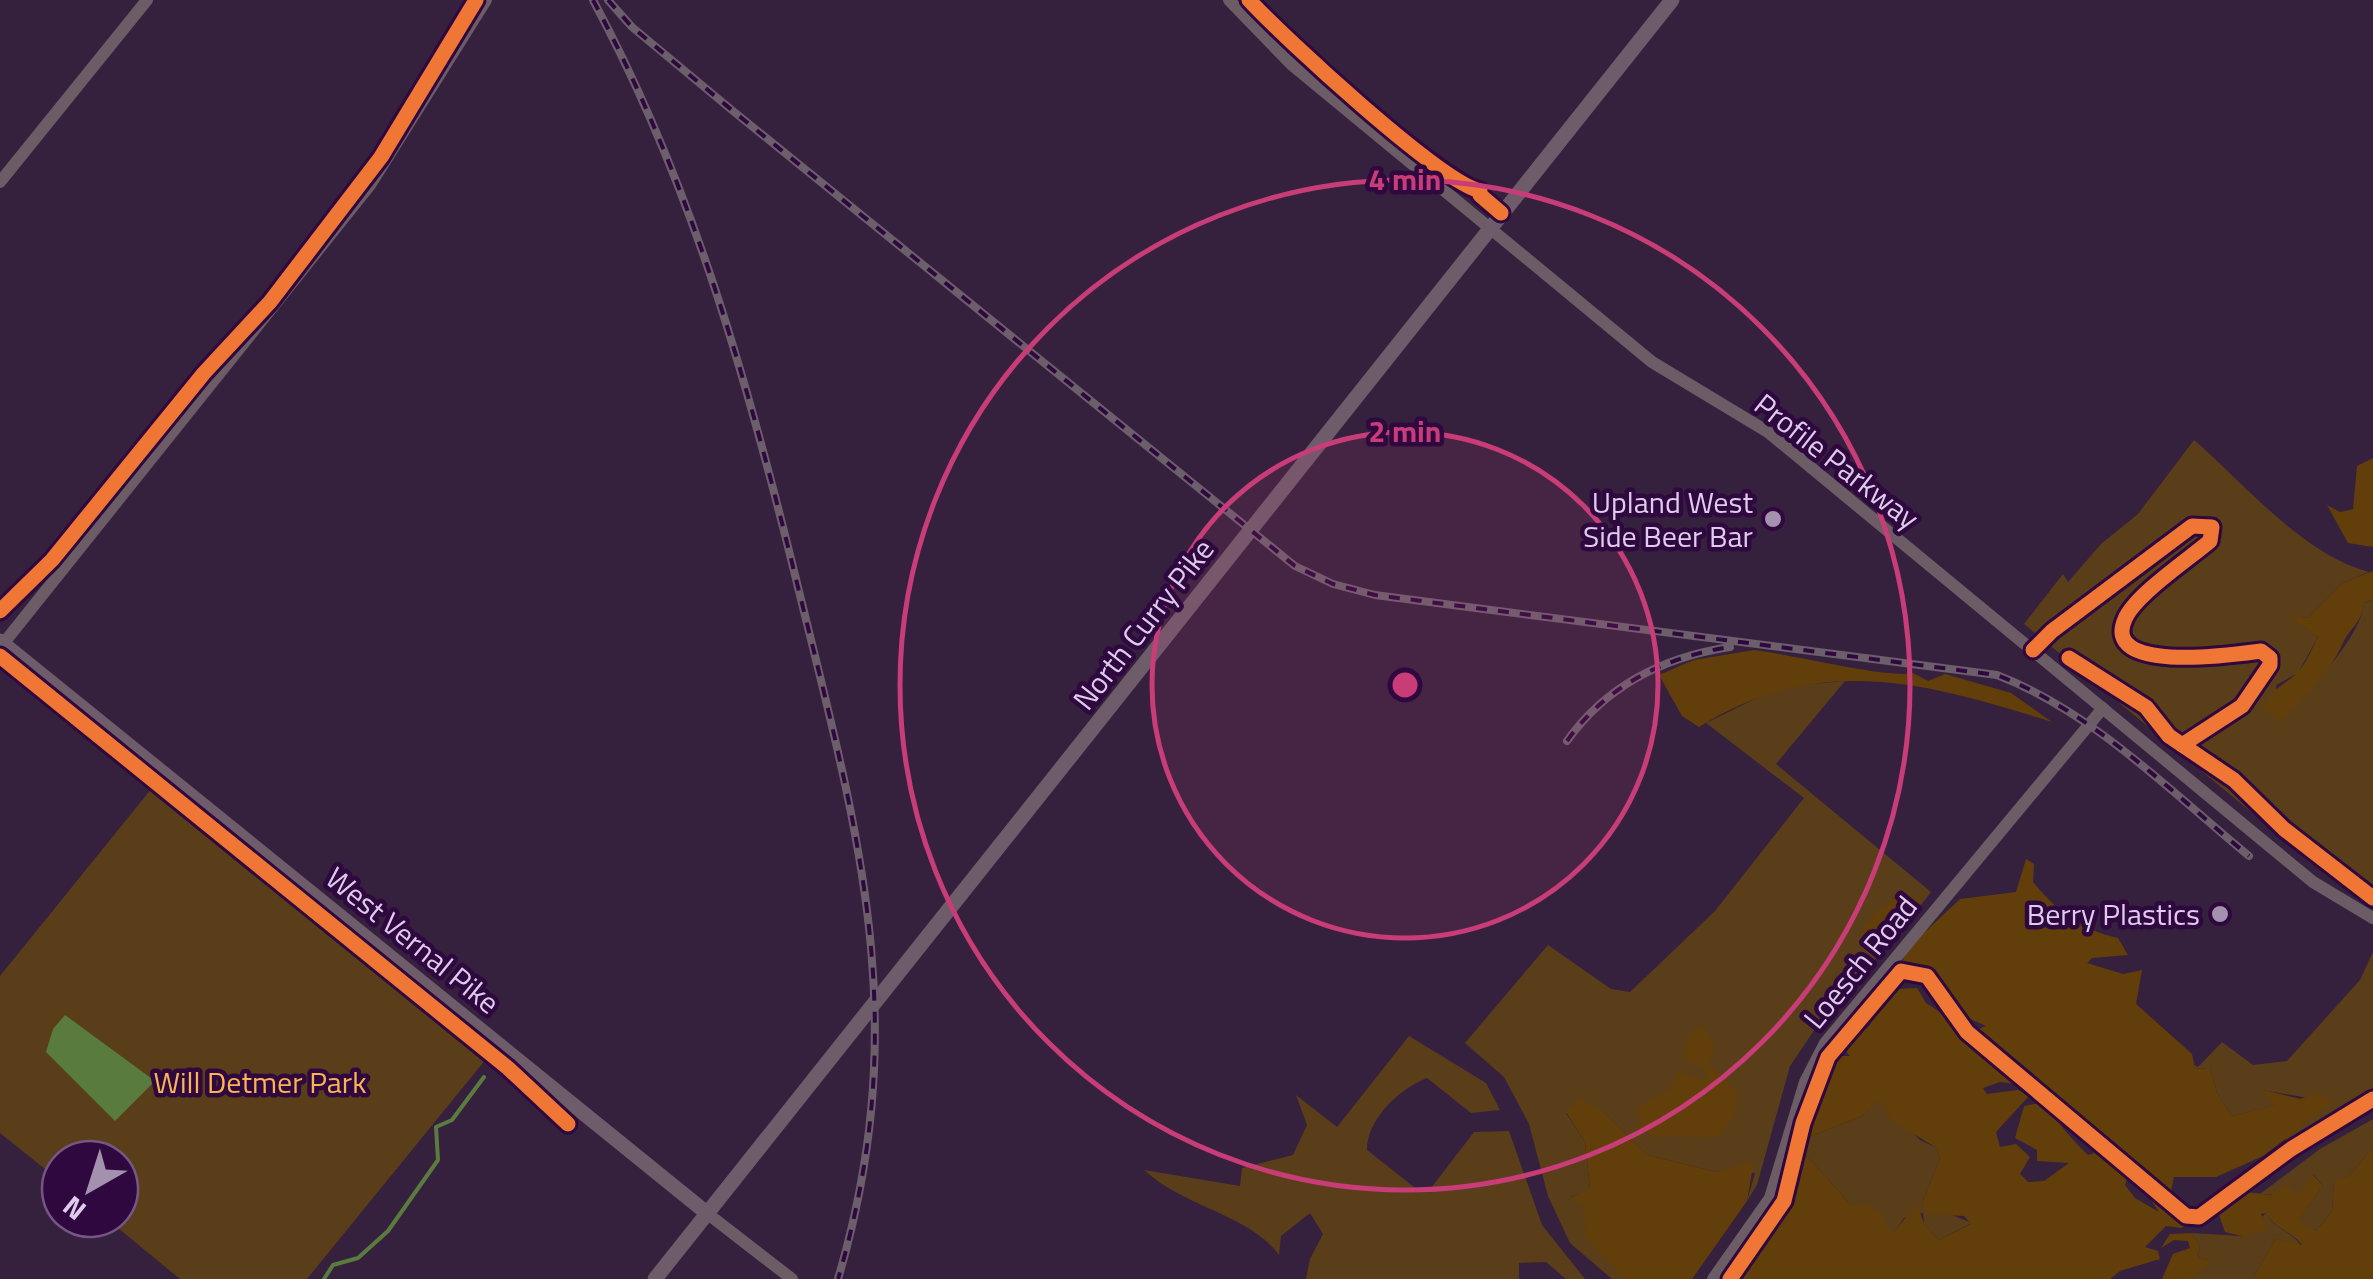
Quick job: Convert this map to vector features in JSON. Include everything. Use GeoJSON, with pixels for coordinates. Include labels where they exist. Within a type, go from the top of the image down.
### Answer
{"type":"FeatureCollection","features":[{"type":"Feature","properties":{"kind":"main road","name":"North Curry Pike"},"geometry":{"type":"LineString","coordinates":[[656,1279],[1672,0]]}},
{"type":"Feature","properties":{"kind":"main road","name":"West Vernal Pike"},"geometry":{"type":"LineString","coordinates":[[2,642],[708,1214]]}},
{"type":"Feature","properties":{"kind":"street"},"geometry":{"type":"LineString","coordinates":[[0,182],[147,0]]}},
{"type":"Feature","properties":{"kind":"street"},"geometry":{"type":"LineString","coordinates":[[2,642],[370,186],[486,0]]}},
{"type":"Feature","properties":{"kind":"street","name":"Profile Parkway"},"geometry":{"type":"LineString","coordinates":[[1229,0],[1291,64],[1666,373],[1761,427],[2313,882],[2373,918]]}},
{"type":"Feature","properties":{"kind":"street","name":"Loesch Road"},"geometry":{"type":"LineString","coordinates":[[1713,1279],[1770,1198],[1805,1082],[1825,1043],[2103,708]]}},
{"type":"Feature","properties":{"kind":"street","name":"West Vernal Pike"},"geometry":{"type":"LineString","coordinates":[[708,1214],[792,1279]]}},
{"type":"Feature","properties":{"kind":"green space"},"geometry":{"type":"Polygon","coordinates":[[[2194,440],[2298,534],[2344,563],[2369,572],[2342,583],[2308,618],[2289,616],[2318,637],[2298,673],[2276,685],[2280,721],[2331,665],[2353,633],[2364,603],[2373,599],[2373,903],[2350,891],[2279,835],[2024,624],[2063,574],[2068,582],[2101,544],[2138,514],[2194,440]]]}},
{"type":"Feature","properties":{"kind":"green space"},"geometry":{"type":"Polygon","coordinates":[[[1845,681],[1776,764],[1931,892],[1902,929],[1913,910],[1867,946],[1889,943],[1815,1029],[1790,1066],[1757,1185],[1747,1201],[1755,1173],[1717,1172],[1647,1155],[1604,1112],[1566,1113],[1585,1142],[1590,1189],[1571,1197],[1583,1206],[1624,1279],[1612,1279],[1570,1243],[1548,1196],[1529,1124],[1504,1077],[1465,1043],[1548,945],[1611,989],[1630,992],[1715,911],[1804,798],[1706,723],[1779,687],[1845,681]]]}},
{"type":"Feature","properties":{"kind":"green space","name":"Will Detmer Park"},"geometry":{"type":"Polygon","coordinates":[[[152,788],[486,1059],[307,1279],[180,1279],[131,1239],[140,1239],[140,1139],[40,1139],[40,1165],[0,1133],[0,976],[152,788]]]}},
{"type":"Feature","properties":{"kind":"green space"},"geometry":{"type":"Polygon","coordinates":[[[2373,952],[2373,1094],[2288,1145],[2283,1136],[2332,1102],[2262,1090],[2276,1105],[2232,1116],[2217,1093],[2210,1068],[2195,1069],[2194,1065],[2198,1067],[2222,1042],[2253,1065],[2287,1061],[2360,980],[2373,952]]]}},
{"type":"Feature","properties":{"kind":"green space"},"geometry":{"type":"Polygon","coordinates":[[[1409,1036],[1486,1083],[1500,1110],[1471,1113],[1427,1078],[1386,1106],[1372,1127],[1367,1150],[1419,1191],[1428,1192],[1474,1132],[1509,1131],[1542,1225],[1585,1279],[1566,1279],[1546,1262],[1519,1263],[1519,1279],[1306,1279],[1310,1259],[1323,1234],[1310,1213],[1281,1236],[1279,1255],[1251,1230],[1178,1194],[1144,1170],[1240,1186],[1242,1168],[1293,1155],[1307,1125],[1296,1095],[1337,1127],[1409,1036]]]}},
{"type":"Feature","properties":{"kind":"green space"},"geometry":{"type":"Polygon","coordinates":[[[1879,1098],[1920,1140],[1937,1148],[1940,1159],[1922,1203],[1972,1223],[1939,1240],[1924,1224],[1923,1213],[1904,1218],[1892,1235],[1869,1205],[1851,1205],[1804,1153],[1806,1138],[1862,1116],[1879,1098]]]}},
{"type":"Feature","properties":{"kind":"green space"},"geometry":{"type":"Polygon","coordinates":[[[2373,1119],[2373,1147],[2349,1176],[2334,1182],[2332,1211],[2316,1231],[2298,1221],[2323,1186],[2314,1175],[2297,1196],[2260,1194],[2320,1149],[2373,1119]]]}},
{"type":"Feature","properties":{"kind":"green space"},"geometry":{"type":"Polygon","coordinates":[[[2266,1213],[2302,1247],[2276,1239],[2252,1279],[2191,1279],[2211,1262],[2198,1257],[2200,1245],[2191,1233],[2242,1236],[2266,1213]]]}},
{"type":"Feature","properties":{"kind":"shaded area"},"geometry":{"type":"Polygon","coordinates":[[[2373,458],[2373,547],[2348,543],[2327,505],[2340,512],[2353,509],[2357,466],[2373,458]]]}},
{"type":"Feature","properties":{"kind":"shaded area"},"geometry":{"type":"Polygon","coordinates":[[[2373,571],[2373,599],[2364,603],[2359,620],[2323,675],[2280,722],[2263,710],[2266,703],[2300,670],[2318,637],[2286,615],[2308,618],[2342,583],[2373,571]]]}},
{"type":"Feature","properties":{"kind":"shaded area"},"geometry":{"type":"Polygon","coordinates":[[[1754,650],[1861,669],[1913,673],[1928,681],[1945,674],[2011,693],[2052,722],[1960,695],[1873,681],[1787,689],[1743,704],[1699,727],[1682,716],[1659,675],[1694,660],[1754,650]]]}},
{"type":"Feature","properties":{"kind":"shaded area"},"geometry":{"type":"Polygon","coordinates":[[[2026,859],[2034,864],[2033,882],[2060,910],[2092,930],[2118,938],[2128,955],[2092,958],[2087,963],[2123,974],[2142,970],[2136,1004],[2192,1054],[2195,1069],[2210,1068],[2217,1093],[2232,1116],[2275,1105],[2260,1089],[2300,1099],[2317,1093],[2333,1102],[2263,1156],[2216,1177],[2174,1177],[2169,1200],[2190,1223],[2181,1228],[2166,1226],[2145,1247],[2158,1251],[2160,1259],[2120,1271],[2110,1279],[1728,1279],[1743,1255],[1751,1258],[1760,1249],[1752,1237],[1762,1219],[1784,1209],[1804,1153],[1851,1205],[1869,1205],[1882,1215],[1892,1234],[1917,1204],[1924,1224],[1939,1240],[1971,1224],[1964,1216],[1927,1214],[1922,1203],[1940,1159],[1937,1148],[1892,1121],[1879,1099],[1862,1116],[1806,1138],[1826,1056],[1850,1056],[1843,1048],[1870,1025],[1871,1011],[1897,989],[1917,988],[1926,1003],[1996,1053],[2016,1075],[2016,1084],[2000,1082],[1983,1088],[1987,1094],[2018,1090],[2030,1095],[1996,1132],[2000,1147],[2016,1144],[2030,1157],[2020,1174],[2028,1182],[2044,1181],[2069,1163],[2037,1161],[2037,1150],[2015,1138],[2024,1106],[2039,1103],[2088,1155],[2099,1152],[2113,1164],[2124,1159],[2133,1164],[2125,1185],[2135,1198],[2159,1212],[2146,1192],[2161,1187],[2144,1167],[2097,1136],[2074,1115],[2043,1103],[2020,1072],[1976,1030],[1986,1026],[1961,1015],[1940,980],[1900,966],[1909,947],[1960,899],[2016,892],[2026,859]]]}},
{"type":"Feature","properties":{"kind":"shaded area"},"geometry":{"type":"Polygon","coordinates":[[[1898,897],[1921,898],[1889,943],[1867,946],[1861,931],[1879,909],[1898,897]]]}},
{"type":"Feature","properties":{"kind":"shaded area"},"geometry":{"type":"Polygon","coordinates":[[[65,1015],[155,1081],[115,1121],[46,1052],[53,1029],[65,1015]]]}},
{"type":"Feature","properties":{"kind":"shaded area"},"geometry":{"type":"Polygon","coordinates":[[[1702,1027],[1715,1046],[1709,1064],[1739,1094],[1735,1113],[1722,1135],[1656,1138],[1634,1126],[1641,1123],[1635,1109],[1670,1089],[1678,1072],[1705,1080],[1705,1069],[1683,1059],[1691,1030],[1702,1027]]]}},
{"type":"Feature","properties":{"kind":"shaded area"},"geometry":{"type":"Polygon","coordinates":[[[1579,1098],[1604,1112],[1647,1155],[1717,1172],[1754,1161],[1747,1201],[1692,1279],[1624,1279],[1586,1238],[1583,1206],[1570,1198],[1590,1188],[1585,1142],[1566,1112],[1579,1098]]]}},
{"type":"Feature","properties":{"kind":"shaded area"},"geometry":{"type":"Polygon","coordinates":[[[2373,1147],[2373,1279],[2252,1279],[2276,1239],[2302,1245],[2266,1213],[2261,1214],[2268,1229],[2242,1236],[2225,1232],[2219,1215],[2222,1211],[2246,1192],[2271,1195],[2287,1184],[2297,1195],[2313,1175],[2323,1186],[2299,1220],[2316,1231],[2332,1211],[2334,1181],[2349,1176],[2373,1147]]]}},
{"type":"Feature","properties":{"kind":"shaded area"},"geometry":{"type":"Polygon","coordinates":[[[2191,1233],[2200,1245],[2198,1257],[2212,1262],[2191,1279],[2162,1279],[2173,1254],[2190,1248],[2188,1241],[2174,1240],[2161,1248],[2170,1234],[2191,1233]]]}},
{"type":"Feature","properties":{"kind":"waterway"},"geometry":{"type":"LineString","coordinates":[[324,1279],[333,1265],[358,1258],[388,1231],[438,1160],[436,1127],[452,1120],[484,1077]]}},
{"type":"Feature","properties":{"kind":"railway"},"geometry":{"type":"LineString","coordinates":[[593,0],[659,139],[687,209],[735,354],[795,575],[856,840],[869,924],[875,1008],[872,1094],[861,1184],[838,1279]]}},
{"type":"Feature","properties":{"kind":"railway"},"geometry":{"type":"LineString","coordinates":[[608,0],[632,27],[733,111],[1295,566],[1333,584],[1375,595],[1997,675],[2098,731],[2249,856]]}},
{"type":"Feature","properties":{"kind":"railway"},"geometry":{"type":"LineString","coordinates":[[1567,741],[1600,705],[1638,677],[1682,658],[1730,647]]}},
{"type":"Feature","properties":{"kind":"cycle path"},"geometry":{"type":"LineString","coordinates":[[0,611],[52,560],[204,373],[270,302],[381,157],[476,0]]}},
{"type":"Feature","properties":{"kind":"cycle path"},"geometry":{"type":"LineString","coordinates":[[1249,0],[1362,106],[1431,162],[1480,191],[1501,213]]}},
{"type":"Feature","properties":{"kind":"cycle path"},"geometry":{"type":"LineString","coordinates":[[2033,650],[2052,631],[2192,526],[2212,527],[2210,541],[2131,609],[2125,619],[2123,637],[2132,648],[2151,655],[2201,657],[2261,651],[2270,658],[2270,665],[2242,706],[2182,745]]}},
{"type":"Feature","properties":{"kind":"cycle path"},"geometry":{"type":"LineString","coordinates":[[0,656],[508,1068],[568,1124]]}},
{"type":"Feature","properties":{"kind":"cycle path"},"geometry":{"type":"LineString","coordinates":[[2069,658],[2146,707],[2169,736],[2234,780],[2284,829],[2373,898]]}},
{"type":"Feature","properties":{"kind":"cycle path"},"geometry":{"type":"LineString","coordinates":[[1730,1279],[1784,1201],[1803,1123],[1828,1057],[1901,971],[1927,976],[1967,1032],[2186,1216],[2199,1217],[2291,1149],[2373,1099]]}},
{"type":"Feature","properties":{"kind":"place","name":"Upland West Side Beer Bar"},"geometry":{"type":"Point","coordinates":[1773,519]}},
{"type":"Feature","properties":{"kind":"place","name":"Berry Plastics"},"geometry":{"type":"Point","coordinates":[2220,914]}}]}
